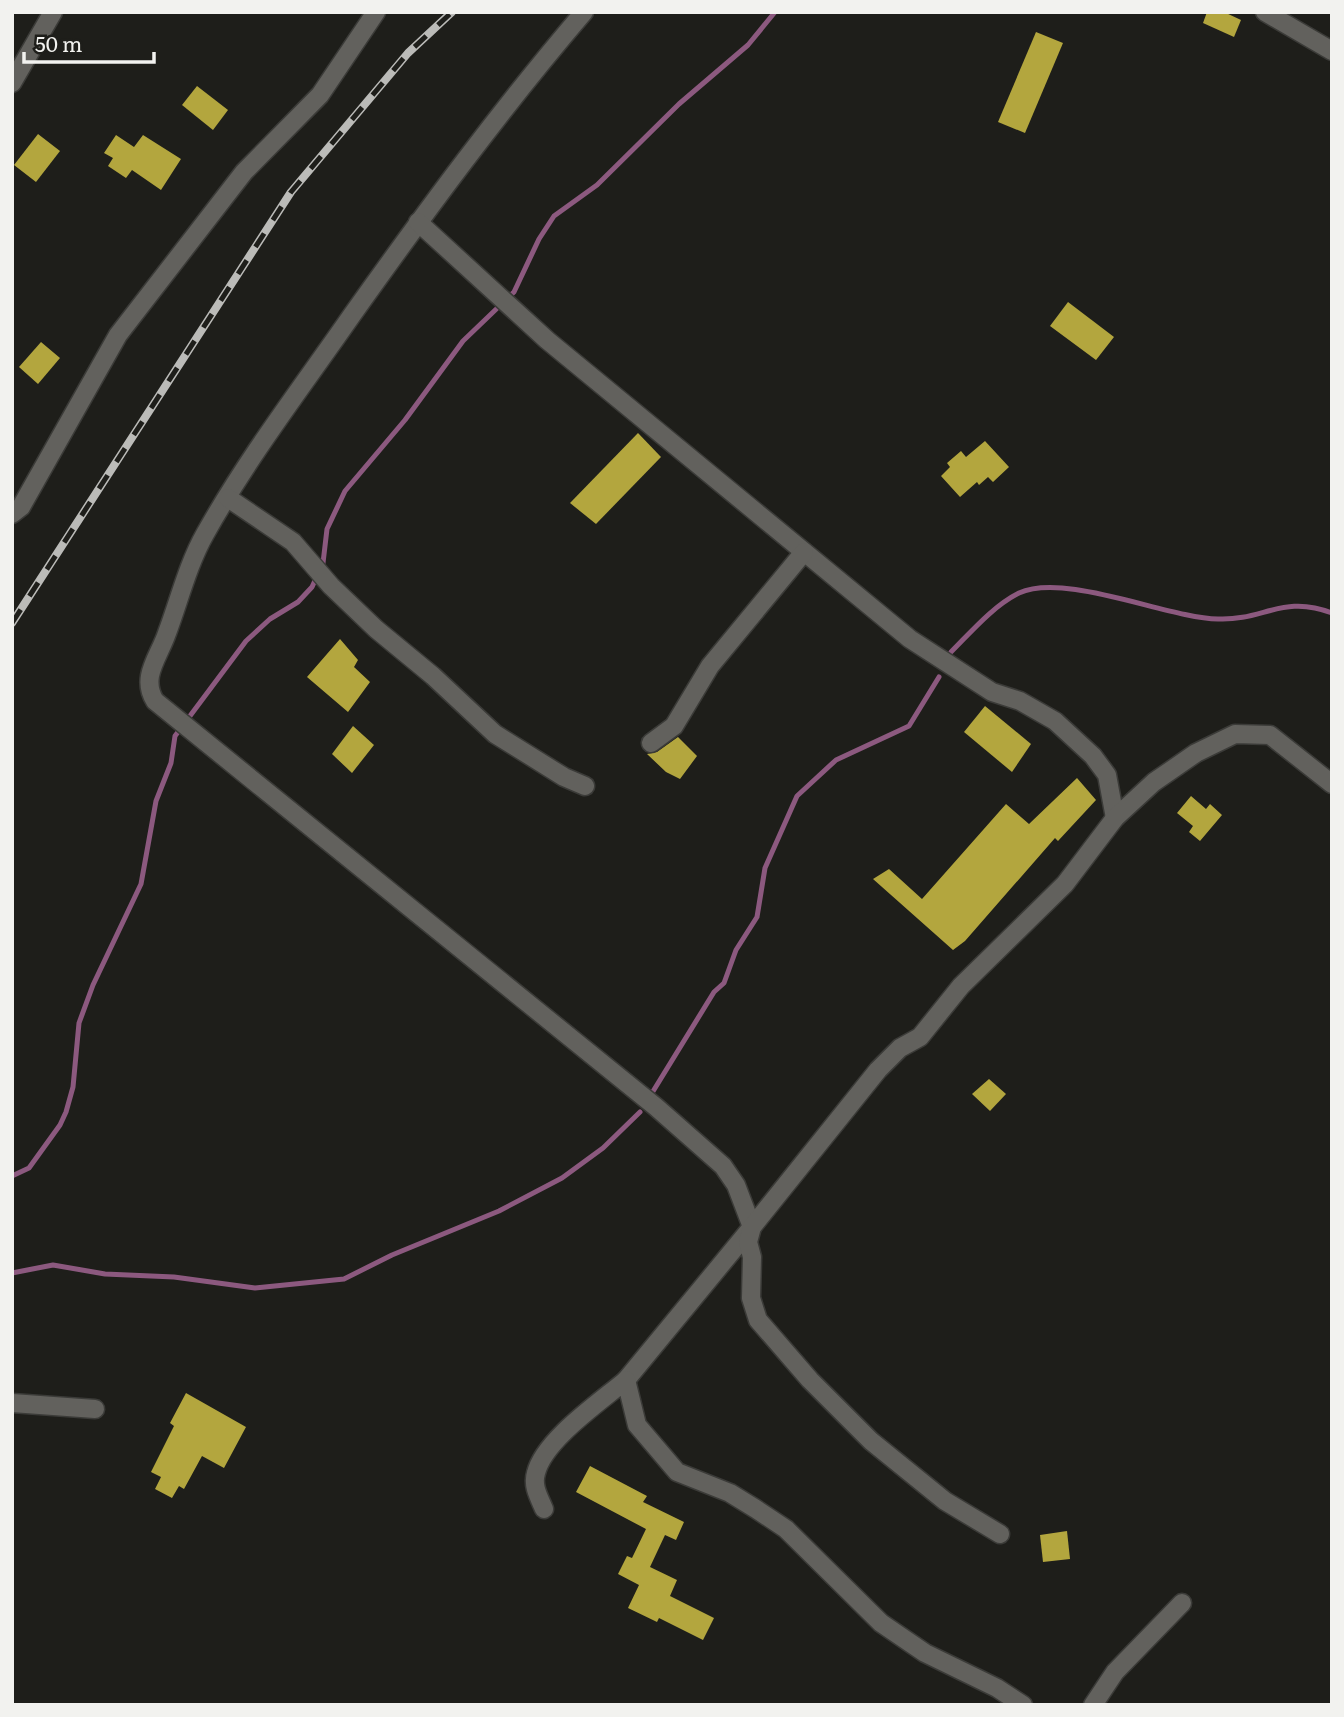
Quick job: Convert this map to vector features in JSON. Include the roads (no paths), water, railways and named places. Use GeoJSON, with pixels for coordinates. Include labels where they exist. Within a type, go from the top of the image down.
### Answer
{"type":"FeatureCollection","features":[{"type":"Feature","properties":{"kind":"street"},"geometry":{"type":"LineString","coordinates":[[12,83],[53,12]]}},
{"type":"Feature","properties":{"kind":"street"},"geometry":{"type":"LineString","coordinates":[[12,514],[21,507],[118,335],[244,172],[320,95],[376,12]]}},
{"type":"Feature","properties":{"kind":"street"},"geometry":{"type":"LineString","coordinates":[[584,12],[488,129],[418,222],[251,458],[203,537],[163,645],[149,672],[148,690],[155,701],[665,1115],[723,1167],[736,1185],[752,1227],[748,1242],[752,1257],[751,1298],[758,1320],[810,1380],[871,1441],[945,1501],[1000,1534]]}},
{"type":"Feature","properties":{"kind":"street"},"geometry":{"type":"LineString","coordinates":[[1265,12],[1332,51]]}},
{"type":"Feature","properties":{"kind":"street"},"geometry":{"type":"LineString","coordinates":[[418,222],[557,348],[936,658],[992,692],[1020,701],[1055,721],[1093,756],[1107,775],[1115,818]]}},
{"type":"Feature","properties":{"kind":"street"},"geometry":{"type":"LineString","coordinates":[[228,498],[293,542],[331,586],[376,629],[433,676],[495,734],[564,777],[585,786]]}},
{"type":"Feature","properties":{"kind":"street"},"geometry":{"type":"LineString","coordinates":[[651,743],[674,726],[710,666],[804,552]]}},
{"type":"Feature","properties":{"kind":"street"},"geometry":{"type":"LineString","coordinates":[[544,1509],[536,1491],[535,1474],[540,1462],[558,1439],[626,1380],[878,1070],[901,1048],[920,1037],[961,986],[1065,884],[1115,818],[1154,782],[1196,753],[1235,734],[1270,735],[1332,784]]}},
{"type":"Feature","properties":{"kind":"street"},"geometry":{"type":"LineString","coordinates":[[626,1380],[637,1424],[677,1472],[730,1493],[756,1509],[786,1530],[881,1623],[925,1653],[997,1688],[1023,1705]]}},
{"type":"Feature","properties":{"kind":"street"},"geometry":{"type":"LineString","coordinates":[[12,1403],[95,1409]]}},
{"type":"Feature","properties":{"kind":"street"},"geometry":{"type":"LineString","coordinates":[[1093,1705],[1115,1672],[1182,1603]]}},
{"type":"Feature","properties":{"kind":"waterway"},"geometry":{"type":"LineString","coordinates":[[12,1176],[29,1168],[60,1125],[66,1112],[73,1087],[79,1023],[93,985],[141,884],[156,801],[171,763],[175,736],[246,641],[270,619],[298,602],[312,587],[323,563],[327,529],[345,491],[405,420],[463,341],[514,292],[539,239],[554,216],[597,185],[679,104],[748,45],[775,12]]}},
{"type":"Feature","properties":{"kind":"waterway"},"geometry":{"type":"LineString","coordinates":[[951,652],[1000,605],[1019,593],[1039,588],[1089,592],[1172,612],[1218,619],[1234,619],[1300,606],[1332,613]]}},
{"type":"Feature","properties":{"kind":"waterway"},"geometry":{"type":"LineString","coordinates":[[652,1093],[714,992],[724,983],[736,950],[757,917],[765,868],[797,796],[836,760],[909,726],[939,677]]}},
{"type":"Feature","properties":{"kind":"waterway"},"geometry":{"type":"LineString","coordinates":[[12,1273],[53,1265],[105,1274],[174,1277],[255,1288],[344,1279],[392,1255],[499,1211],[562,1178],[603,1148],[640,1112]]}},
{"type":"Feature","properties":{"kind":"railway"},"geometry":{"type":"LineString","coordinates":[[12,623],[291,192],[408,53],[452,12]]}}]}
